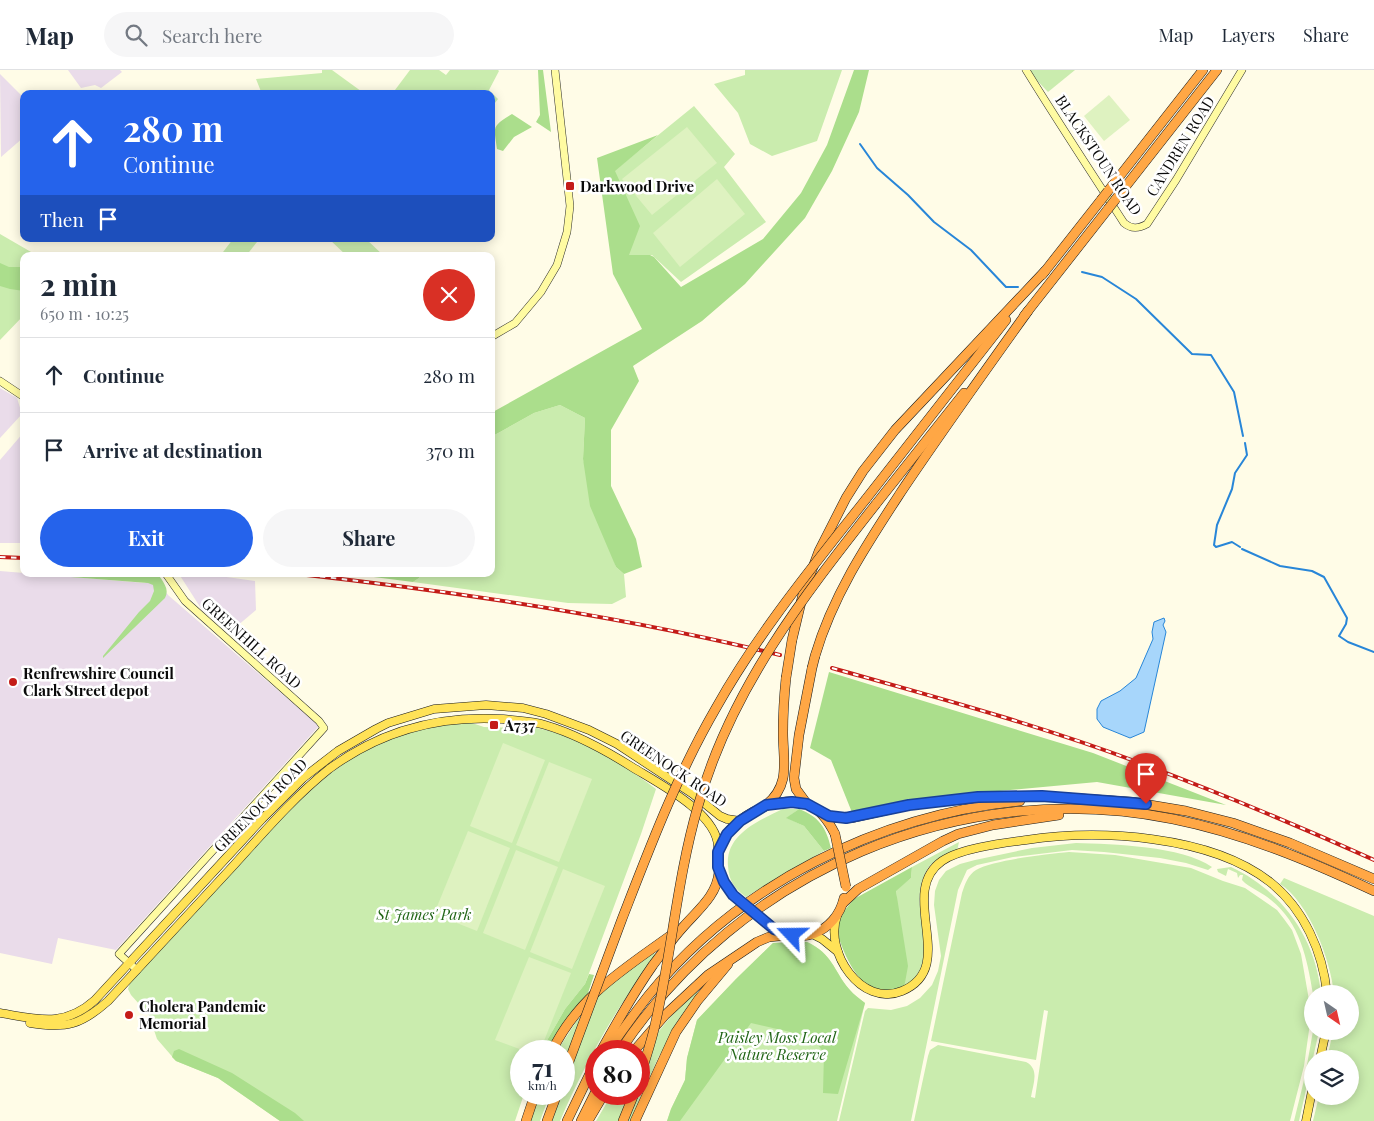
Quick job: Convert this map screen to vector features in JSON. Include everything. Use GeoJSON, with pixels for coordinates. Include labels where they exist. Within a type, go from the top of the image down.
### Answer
{"type":"FeatureCollection","features":[{"type":"Feature","properties":{"kind":"highway"},"geometry":{"type":"LineString","coordinates":[[575,1046],[669,799],[727,689],[759,639],[866,499],[1202,70]]}},
{"type":"Feature","properties":{"kind":"highway"},"geometry":{"type":"LineString","coordinates":[[650,1043],[655,1026],[689,837],[698,804],[725,730],[749,682],[786,623],[815,582],[1216,70]]}},
{"type":"Feature","properties":{"kind":"highway"},"geometry":{"type":"LineString","coordinates":[[607,1040],[638,987],[684,926],[712,894],[716,887],[719,872],[718,852],[727,834],[740,821],[774,799],[779,791],[784,774],[783,708],[786,678],[802,594],[819,552],[846,498],[863,471],[894,430],[1045,271]]}},
{"type":"Feature","properties":{"kind":"highway"},"geometry":{"type":"LineString","coordinates":[[1028,311],[918,468],[858,559],[834,603],[812,668],[799,735],[794,778],[796,789],[807,804],[835,818],[851,818],[909,805],[978,797],[1042,796],[1132,802],[1160,806],[1212,817],[1277,838],[1374,879]]}},
{"type":"Feature","properties":{"kind":"highway"},"geometry":{"type":"LineString","coordinates":[[616,1040],[648,996],[699,944],[740,910],[801,869],[869,837],[916,821],[951,812],[1016,802],[1083,799]]}},
{"type":"Feature","properties":{"kind":"highway"},"geometry":{"type":"LineString","coordinates":[[766,805],[792,802],[807,804]]}},
{"type":"Feature","properties":{"kind":"highway"},"geometry":{"type":"LineString","coordinates":[[627,1040],[672,984],[711,946],[766,903],[826,868],[868,849],[896,838],[952,822],[1017,812],[1063,810],[1121,811],[1173,819],[1223,832],[1291,855],[1374,891]]}},
{"type":"Feature","properties":{"kind":"highway"},"geometry":{"type":"LineString","coordinates":[[843,903],[858,889],[927,849],[958,834],[1014,821],[1098,810]]}},
{"type":"Feature","properties":{"kind":"highway"},"geometry":{"type":"LineString","coordinates":[[644,1040],[683,997],[730,959],[757,942],[769,937],[812,934],[824,928],[837,916],[843,903],[846,888],[836,834],[822,813]]}},
{"type":"Feature","properties":{"kind":"highway"},"geometry":{"type":"LineString","coordinates":[[719,872],[733,895],[768,924],[788,935]]}},
{"type":"Feature","properties":{"kind":"highway"},"geometry":{"type":"LineString","coordinates":[[559,1040],[571,1019],[596,992],[684,926]]}},
{"type":"Feature","properties":{"kind":"highway"},"geometry":{"type":"LineString","coordinates":[[635,1121],[676,1032],[698,1000],[724,970],[730,959]]}},
{"type":"Feature","properties":{"kind":"highway"},"geometry":{"type":"LineString","coordinates":[[569,1121],[585,1085]]}},
{"type":"Feature","properties":{"kind":"highway"},"geometry":{"type":"LineString","coordinates":[[569,1121],[585,1093]]}},
{"type":"Feature","properties":{"kind":"highway"},"geometry":{"type":"LineString","coordinates":[[526,1121],[531,1105]]}},
{"type":"Feature","properties":{"kind":"highway"},"geometry":{"type":"LineString","coordinates":[[547,1121],[553,1105]]}},
{"type":"Feature","properties":{"kind":"highway"},"geometry":{"type":"LineString","coordinates":[[581,1121],[589,1105]]}},
{"type":"Feature","properties":{"kind":"highway"},"geometry":{"type":"LineString","coordinates":[[588,1121],[597,1105]]}},
{"type":"Feature","properties":{"kind":"highway"},"geometry":{"type":"LineString","coordinates":[[623,1121],[630,1105]]}},
{"type":"Feature","properties":{"kind":"main road","name":"GREENOCK ROAD"},"geometry":{"type":"LineString","coordinates":[[0,1015],[48,1020],[63,1018],[84,1009],[95,1000],[262,819],[303,778],[338,751],[376,729],[388,723],[434,709],[486,705],[523,708],[553,717],[588,730],[617,744],[693,794],[720,816],[740,821]]}},
{"type":"Feature","properties":{"kind":"main road","name":"GREENOCK ROAD"},"geometry":{"type":"LineString","coordinates":[[0,1015],[52,1027],[75,1023],[88,1016],[102,1006],[137,970],[270,825],[318,779],[363,748],[394,733],[428,723],[466,718],[516,720],[544,725],[581,739],[610,754],[696,809],[716,833],[718,852]]}},
{"type":"Feature","properties":{"kind":"main road"},"geometry":{"type":"LineString","coordinates":[[837,916],[834,924],[834,934],[838,952],[854,979],[863,987],[881,993],[892,994],[903,991],[918,979],[926,964],[928,948],[923,903],[924,890],[930,874],[942,861],[964,852],[1034,839],[1084,835],[1123,836],[1174,844],[1219,856],[1241,864],[1271,883],[1290,902],[1307,927],[1322,965],[1325,985]]}},
{"type":"Feature","properties":{"kind":"main road"},"geometry":{"type":"LineString","coordinates":[[812,934],[822,939],[838,952]]}},
{"type":"Feature","properties":{"kind":"main road"},"geometry":{"type":"LineString","coordinates":[[1306,1121],[1309,1105]]}},
{"type":"Feature","properties":{"kind":"street"},"geometry":{"type":"LineString","coordinates":[[495,335],[515,323],[541,292],[557,265],[567,232],[570,206],[555,70]]}},
{"type":"Feature","properties":{"kind":"street","name":"BLACKSTOUN ROAD"},"geometry":{"type":"LineString","coordinates":[[1026,70],[1071,144],[1091,170],[1124,223],[1128,227],[1135,228]]}},
{"type":"Feature","properties":{"kind":"street","name":"CANDREN ROAD"},"geometry":{"type":"LineString","coordinates":[[1135,228],[1141,228],[1147,224],[1176,180],[1242,70]]}},
{"type":"Feature","properties":{"kind":"street"},"geometry":{"type":"LineString","coordinates":[[0,381],[20,394]]}},
{"type":"Feature","properties":{"kind":"street","name":"GREENHILL ROAD"},"geometry":{"type":"LineString","coordinates":[[129,962],[120,954],[324,728],[319,721],[185,601],[168,577]]}},
{"type":"Feature","properties":{"kind":"street"},"geometry":{"type":"LineString","coordinates":[[129,962],[137,970]]}},
{"type":"Feature","properties":{"kind":"shaded area"},"geometry":{"type":"Polygon","coordinates":[[[68,70],[120,70],[122,72],[101,88],[95,85],[81,88],[68,70]]]}},
{"type":"Feature","properties":{"kind":"shaded area"},"geometry":{"type":"Polygon","coordinates":[[[0,74],[20,94],[20,140],[1,157],[0,74]]]}},
{"type":"Feature","properties":{"kind":"shaded area"},"geometry":{"type":"Polygon","coordinates":[[[0,388],[17,398],[20,416],[0,438],[0,388]]]}},
{"type":"Feature","properties":{"kind":"shaded area"},"geometry":{"type":"Polygon","coordinates":[[[20,437],[20,543],[0,543],[0,460],[20,437]]]}},
{"type":"Feature","properties":{"kind":"shaded area"},"geometry":{"type":"Polygon","coordinates":[[[0,571],[20,573],[20,577],[72,577],[145,583],[157,577],[168,595],[319,726],[116,950],[58,938],[52,964],[0,953],[0,571]]]}},
{"type":"Feature","properties":{"kind":"shaded area"},"geometry":{"type":"Polygon","coordinates":[[[181,577],[226,577],[255,581],[256,610],[230,632],[202,610],[181,577]]]}},
{"type":"Feature","properties":{"kind":"green space"},"geometry":{"type":"Polygon","coordinates":[[[322,70],[332,70],[360,90],[260,90],[256,79],[322,73],[322,70]]]}},
{"type":"Feature","properties":{"kind":"green space"},"geometry":{"type":"Polygon","coordinates":[[[410,70],[439,70],[446,75],[450,70],[499,71],[489,90],[395,90],[410,70]]]}},
{"type":"Feature","properties":{"kind":"green space"},"geometry":{"type":"Polygon","coordinates":[[[538,70],[543,70],[551,132],[536,122],[540,115],[538,70]]]}},
{"type":"Feature","properties":{"kind":"green space"},"geometry":{"type":"Polygon","coordinates":[[[745,70],[842,70],[817,141],[772,156],[750,144],[738,113],[714,84],[745,75],[745,70]]]}},
{"type":"Feature","properties":{"kind":"green space"},"geometry":{"type":"Polygon","coordinates":[[[854,70],[869,70],[859,112],[832,171],[805,218],[745,284],[702,321],[633,366],[639,381],[611,430],[611,486],[636,539],[642,567],[624,574],[616,567],[590,506],[583,459],[585,418],[560,405],[534,413],[495,435],[495,411],[642,329],[613,274],[597,158],[658,135],[615,171],[640,226],[629,255],[650,255],[654,257],[681,287],[763,239],[801,193],[827,145],[854,70]]]}},
{"type":"Feature","properties":{"kind":"green space"},"geometry":{"type":"Polygon","coordinates":[[[1027,70],[1075,70],[1048,92],[1027,70]]]}},
{"type":"Feature","properties":{"kind":"green space"},"geometry":{"type":"Polygon","coordinates":[[[1109,95],[1130,120],[1104,141],[1084,116],[1109,95]]]}},
{"type":"Feature","properties":{"kind":"green space"},"geometry":{"type":"Polygon","coordinates":[[[694,106],[735,154],[724,167],[766,222],[681,282],[652,255],[628,256],[614,171],[694,106]]]}},
{"type":"Feature","properties":{"kind":"green space"},"geometry":{"type":"Polygon","coordinates":[[[512,114],[532,127],[514,137],[503,151],[497,149],[495,131],[497,125],[512,114]]]}},
{"type":"Feature","properties":{"kind":"green space"},"geometry":{"type":"Polygon","coordinates":[[[687,127],[717,163],[652,215],[622,179],[687,127]]]}},
{"type":"Feature","properties":{"kind":"green space"},"geometry":{"type":"Polygon","coordinates":[[[717,179],[745,214],[680,267],[653,233],[717,179]]]}},
{"type":"Feature","properties":{"kind":"green space"},"geometry":{"type":"Polygon","coordinates":[[[0,234],[31,252],[20,252],[20,319],[0,340],[0,234]]]}},
{"type":"Feature","properties":{"kind":"green space"},"geometry":{"type":"Polygon","coordinates":[[[231,242],[257,242],[249,252],[223,252],[231,242]]]}},
{"type":"Feature","properties":{"kind":"green space"},"geometry":{"type":"Polygon","coordinates":[[[332,242],[369,242],[380,252],[343,252],[332,242]]]}},
{"type":"Feature","properties":{"kind":"green space"},"geometry":{"type":"Polygon","coordinates":[[[0,263],[9,267],[20,267],[20,290],[0,286],[0,263]]]}},
{"type":"Feature","properties":{"kind":"green space"},"geometry":{"type":"Polygon","coordinates":[[[560,405],[585,418],[583,459],[616,567],[624,574],[626,597],[612,604],[568,603],[413,582],[419,577],[495,577],[495,435],[534,413],[560,405]]]}},
{"type":"Feature","properties":{"kind":"green space"},"geometry":{"type":"Polygon","coordinates":[[[71,577],[160,577],[165,586],[167,592],[165,598],[103,658],[150,601],[154,591],[153,585],[148,583],[71,577]]]}},
{"type":"Feature","properties":{"kind":"green space"},"geometry":{"type":"Polygon","coordinates":[[[374,577],[419,577],[413,582],[374,577]]]}},
{"type":"Feature","properties":{"kind":"green space"},"geometry":{"type":"Polygon","coordinates":[[[829,672],[1093,753],[1226,805],[1097,782],[924,798],[882,805],[853,815],[831,760],[810,748],[829,672]]]}},
{"type":"Feature","properties":{"kind":"green space","name":"St James' Park"},"geometry":{"type":"Polygon","coordinates":[[[466,721],[484,727],[521,728],[523,725],[553,732],[607,756],[656,789],[585,984],[565,1009],[547,1040],[510,1040],[510,1105],[520,1105],[515,1121],[280,1121],[218,1078],[176,1061],[157,1039],[149,1015],[131,995],[128,989],[130,982],[292,808],[323,780],[339,767],[375,745],[397,736],[431,727],[466,721]]]}},
{"type":"Feature","properties":{"kind":"green space"},"geometry":{"type":"Polygon","coordinates":[[[503,743],[545,760],[512,843],[470,826],[503,743]]]}},
{"type":"Feature","properties":{"kind":"green space"},"geometry":{"type":"Polygon","coordinates":[[[549,762],[592,779],[559,862],[516,845],[549,762]]]}},
{"type":"Feature","properties":{"kind":"green space"},"geometry":{"type":"Polygon","coordinates":[[[783,809],[799,809],[787,818],[804,826],[824,851],[746,897],[735,887],[731,880],[728,866],[732,845],[738,837],[755,823],[783,809]]]}},
{"type":"Feature","properties":{"kind":"green space"},"geometry":{"type":"Polygon","coordinates":[[[799,809],[817,819],[827,834],[831,848],[824,851],[804,826],[786,818],[799,809]]]}},
{"type":"Feature","properties":{"kind":"green space"},"geometry":{"type":"Polygon","coordinates":[[[468,831],[510,848],[477,931],[434,914],[468,831]]]}},
{"type":"Feature","properties":{"kind":"green space"},"geometry":{"type":"Polygon","coordinates":[[[959,842],[957,851],[930,865],[921,884],[921,915],[925,946],[923,961],[917,975],[904,988],[896,890],[911,878],[912,867],[959,842]]]}},
{"type":"Feature","properties":{"kind":"green space"},"geometry":{"type":"Polygon","coordinates":[[[1076,843],[1127,845],[1166,850],[1199,860],[1212,867],[1208,870],[1160,858],[1072,850],[1013,857],[977,865],[967,870],[958,890],[911,1121],[839,1121],[865,1011],[868,1008],[891,1010],[907,1006],[920,998],[932,985],[938,971],[941,956],[934,905],[935,891],[939,880],[946,871],[960,864],[975,860],[1032,848],[1076,843]]]}},
{"type":"Feature","properties":{"kind":"green space"},"geometry":{"type":"Polygon","coordinates":[[[516,850],[558,867],[525,950],[483,933],[516,850]]]}},
{"type":"Feature","properties":{"kind":"green space"},"geometry":{"type":"Polygon","coordinates":[[[1069,852],[1115,855],[1191,868],[1245,888],[1277,910],[1292,930],[1301,954],[1306,985],[1304,985],[1304,1040],[1308,1040],[1306,1050],[1304,1050],[1304,1066],[1290,1121],[914,1121],[928,1056],[930,1050],[938,1045],[1026,1062],[1033,1069],[1034,1073],[1031,1097],[1035,1098],[1048,1011],[1044,1010],[1036,1060],[931,1041],[962,893],[969,877],[973,872],[984,866],[1069,852]]]}},
{"type":"Feature","properties":{"kind":"green space"},"geometry":{"type":"Polygon","coordinates":[[[912,867],[911,878],[896,891],[908,966],[904,988],[880,991],[871,988],[857,975],[846,957],[836,929],[844,911],[854,899],[912,867]]]}},
{"type":"Feature","properties":{"kind":"green space"},"geometry":{"type":"Polygon","coordinates":[[[1231,867],[1249,877],[1280,903],[1304,935],[1318,973],[1320,985],[1311,985],[1301,942],[1289,919],[1281,909],[1265,895],[1245,883],[1242,880],[1243,875],[1240,875],[1238,878],[1237,873],[1228,869],[1226,876],[1218,872],[1217,869],[1231,867]]]}},
{"type":"Feature","properties":{"kind":"green space"},"geometry":{"type":"Polygon","coordinates":[[[563,869],[605,886],[572,969],[530,952],[563,869]]]}},
{"type":"Feature","properties":{"kind":"green space"},"geometry":{"type":"Polygon","coordinates":[[[1284,878],[1374,916],[1374,1121],[1313,1121],[1317,1105],[1359,1105],[1359,1050],[1329,1050],[1331,1040],[1359,1040],[1359,985],[1333,985],[1317,933],[1300,904],[1280,884],[1284,878]]]}},
{"type":"Feature","properties":{"kind":"green space","name":"Paisley Moss Local Nature Reserve"},"geometry":{"type":"Polygon","coordinates":[[[807,942],[827,957],[849,989],[865,1003],[837,1121],[667,1121],[685,1080],[687,1058],[697,1020],[773,943],[807,942]]]}},
{"type":"Feature","properties":{"kind":"green space"},"geometry":{"type":"Polygon","coordinates":[[[807,942],[827,957],[849,989],[865,1003],[838,1094],[823,1093],[824,1053],[812,1037],[751,1023],[680,1121],[667,1121],[685,1080],[687,1058],[697,1020],[773,943],[807,942]]]}},
{"type":"Feature","properties":{"kind":"green space"},"geometry":{"type":"Polygon","coordinates":[[[654,953],[656,956],[628,994],[600,1040],[585,1040],[585,1069],[575,1089],[575,1040],[564,1040],[576,1022],[600,994],[654,953]]]}},
{"type":"Feature","properties":{"kind":"green space"},"geometry":{"type":"Polygon","coordinates":[[[529,957],[571,973],[544,1040],[510,1040],[510,1046],[495,1040],[529,957]]]}},
{"type":"Feature","properties":{"kind":"green space"},"geometry":{"type":"Polygon","coordinates":[[[589,974],[594,975],[587,996],[557,1040],[547,1040],[565,1009],[585,984],[589,974]]]}},
{"type":"Feature","properties":{"kind":"green space"},"geometry":{"type":"Polygon","coordinates":[[[697,991],[698,994],[659,1056],[650,1076],[650,1042],[683,1002],[697,991]]]}},
{"type":"Feature","properties":{"kind":"green space"},"geometry":{"type":"Polygon","coordinates":[[[1311,1040],[1317,1040],[1315,1050],[1310,1050],[1311,1040]]]}},
{"type":"Feature","properties":{"kind":"green space"},"geometry":{"type":"Polygon","coordinates":[[[179,1049],[232,1073],[295,1113],[304,1121],[280,1121],[218,1078],[176,1061],[172,1057],[174,1051],[179,1049]]]}},
{"type":"Feature","properties":{"kind":"green space"},"geometry":{"type":"Polygon","coordinates":[[[1304,1080],[1304,1098],[1299,1121],[1294,1121],[1304,1080]]]}},
{"type":"Feature","properties":{"kind":"green space"},"geometry":{"type":"Polygon","coordinates":[[[535,1105],[546,1105],[540,1121],[530,1121],[535,1105]]]}},
{"type":"Feature","properties":{"kind":"green space"},"geometry":{"type":"Polygon","coordinates":[[[558,1105],[567,1105],[560,1121],[552,1121],[558,1105]]]}},
{"type":"Feature","properties":{"kind":"green space"},"geometry":{"type":"Polygon","coordinates":[[[605,1105],[637,1105],[630,1121],[596,1121],[605,1105]]]}},
{"type":"Feature","properties":{"kind":"water"},"geometry":{"type":"Polygon","coordinates":[[[1164,618],[1163,625],[1166,632],[1144,732],[1130,738],[1103,727],[1097,719],[1097,709],[1101,701],[1120,691],[1136,678],[1153,639],[1154,622],[1164,618]]]}},
{"type":"Feature","properties":{"kind":"waterway"},"geometry":{"type":"LineString","coordinates":[[860,144],[877,168],[908,195],[934,222],[971,250],[1006,287],[1018,287]]}},
{"type":"Feature","properties":{"kind":"waterway"},"geometry":{"type":"LineString","coordinates":[[1082,272],[1102,277],[1136,299],[1192,354],[1211,355],[1234,392],[1243,436]]}},
{"type":"Feature","properties":{"kind":"waterway"},"geometry":{"type":"LineString","coordinates":[[1240,547],[1232,542],[1216,547],[1214,545],[1217,525],[1232,489],[1235,473],[1247,455],[1245,443]]}},
{"type":"Feature","properties":{"kind":"waterway"},"geometry":{"type":"LineString","coordinates":[[1242,549],[1280,566],[1312,571],[1324,577],[1347,618],[1346,624],[1339,636],[1348,642],[1374,652]]}},
{"type":"Feature","properties":{"kind":"railway"},"geometry":{"type":"LineString","coordinates":[[0,557],[20,558]]}},
{"type":"Feature","properties":{"kind":"railway"},"geometry":{"type":"LineString","coordinates":[[322,577],[480,597],[600,617],[660,628],[780,655]]}},
{"type":"Feature","properties":{"kind":"railway"},"geometry":{"type":"LineString","coordinates":[[832,668],[987,712],[1102,749],[1228,798],[1374,860]]}},
{"type":"Feature","properties":{"kind":"place","name":"Darkwood Drive"},"geometry":{"type":"Point","coordinates":[570,186]}},
{"type":"Feature","properties":{"kind":"place","name":"Renfrewshire Council Clark Street depot"},"geometry":{"type":"Point","coordinates":[13,682]}},
{"type":"Feature","properties":{"kind":"place","name":"A737"},"geometry":{"type":"Point","coordinates":[494,725]}},
{"type":"Feature","properties":{"kind":"place","name":"Cholera Pandemic Memorial"},"geometry":{"type":"Point","coordinates":[129,1015]}},
{"type":"Feature","properties":{"kind":"route"},"geometry":{"type":"LineString","coordinates":[[792,935],[774,929],[733,895],[724,882],[718,867],[718,852],[731,828],[766,805],[792,802],[807,804],[829,816],[846,818],[909,805],[978,797],[1042,796],[1146,804]]}}]}
